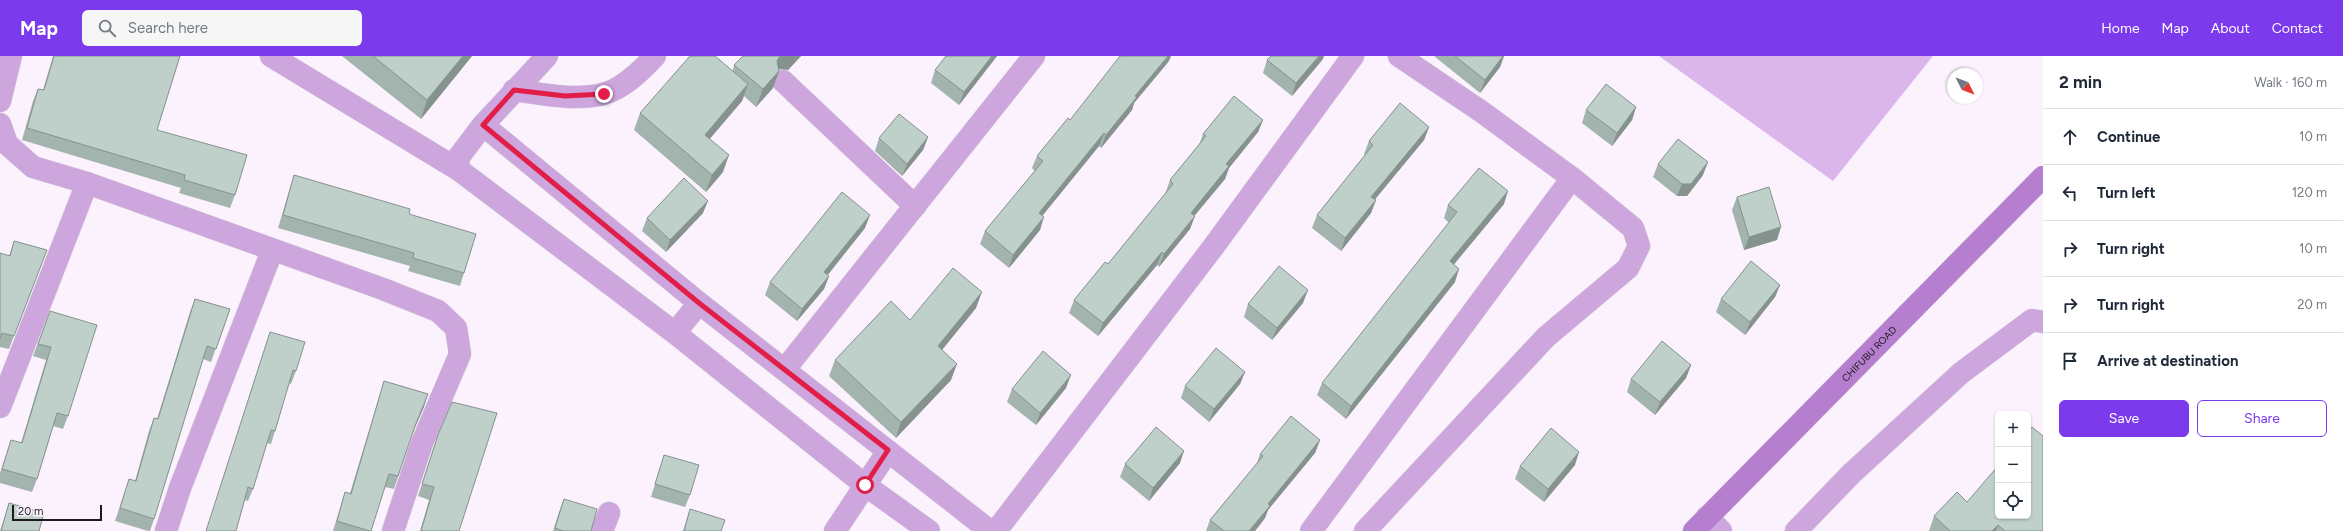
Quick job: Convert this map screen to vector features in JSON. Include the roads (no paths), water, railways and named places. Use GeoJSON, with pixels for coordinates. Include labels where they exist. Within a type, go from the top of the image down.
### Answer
{"type":"FeatureCollection","features":[{"type":"Feature","properties":{"kind":"main road","name":"CHIFUBU ROAD"},"geometry":{"type":"LineString","coordinates":[[1708,526],[2043,177]]}},
{"type":"Feature","properties":{"kind":"street"},"geometry":{"type":"LineString","coordinates":[[271,56],[460,170],[675,333],[865,485],[929,531]]}},
{"type":"Feature","properties":{"kind":"street"},"geometry":{"type":"LineString","coordinates":[[460,170],[458,158],[483,125],[547,56]]}},
{"type":"Feature","properties":{"kind":"street"},"geometry":{"type":"LineString","coordinates":[[514,90],[565,96],[604,94],[635,77],[656,56]]}},
{"type":"Feature","properties":{"kind":"street"},"geometry":{"type":"LineString","coordinates":[[785,369],[1034,56]]}},
{"type":"Feature","properties":{"kind":"street"},"geometry":{"type":"LineString","coordinates":[[996,531],[1214,246],[1353,56]]}},
{"type":"Feature","properties":{"kind":"street"},"geometry":{"type":"LineString","coordinates":[[1365,531],[1546,337],[1628,268],[1639,246],[1633,228],[1572,178],[1482,112],[1399,56]]}},
{"type":"Feature","properties":{"kind":"street"},"geometry":{"type":"LineString","coordinates":[[0,101],[9,57]]}},
{"type":"Feature","properties":{"kind":"street"},"geometry":{"type":"LineString","coordinates":[[783,81],[915,206]]}},
{"type":"Feature","properties":{"kind":"street"},"geometry":{"type":"LineString","coordinates":[[0,124],[7,144],[33,167],[87,183],[438,311],[456,328],[460,354],[422,443],[393,531]]}},
{"type":"Feature","properties":{"kind":"street"},"geometry":{"type":"LineString","coordinates":[[483,125],[699,303],[990,531]]}},
{"type":"Feature","properties":{"kind":"street"},"geometry":{"type":"LineString","coordinates":[[1311,531],[1572,178]]}},
{"type":"Feature","properties":{"kind":"street"},"geometry":{"type":"LineString","coordinates":[[0,407],[87,183]]}},
{"type":"Feature","properties":{"kind":"street"},"geometry":{"type":"LineString","coordinates":[[166,531],[180,488],[272,250]]}},
{"type":"Feature","properties":{"kind":"street"},"geometry":{"type":"LineString","coordinates":[[675,333],[699,303]]}},
{"type":"Feature","properties":{"kind":"street"},"geometry":{"type":"LineString","coordinates":[[1796,531],[1851,474],[1961,373],[2032,320],[2043,322]]}},
{"type":"Feature","properties":{"kind":"street"},"geometry":{"type":"LineString","coordinates":[[835,531],[888,450]]}}]}
